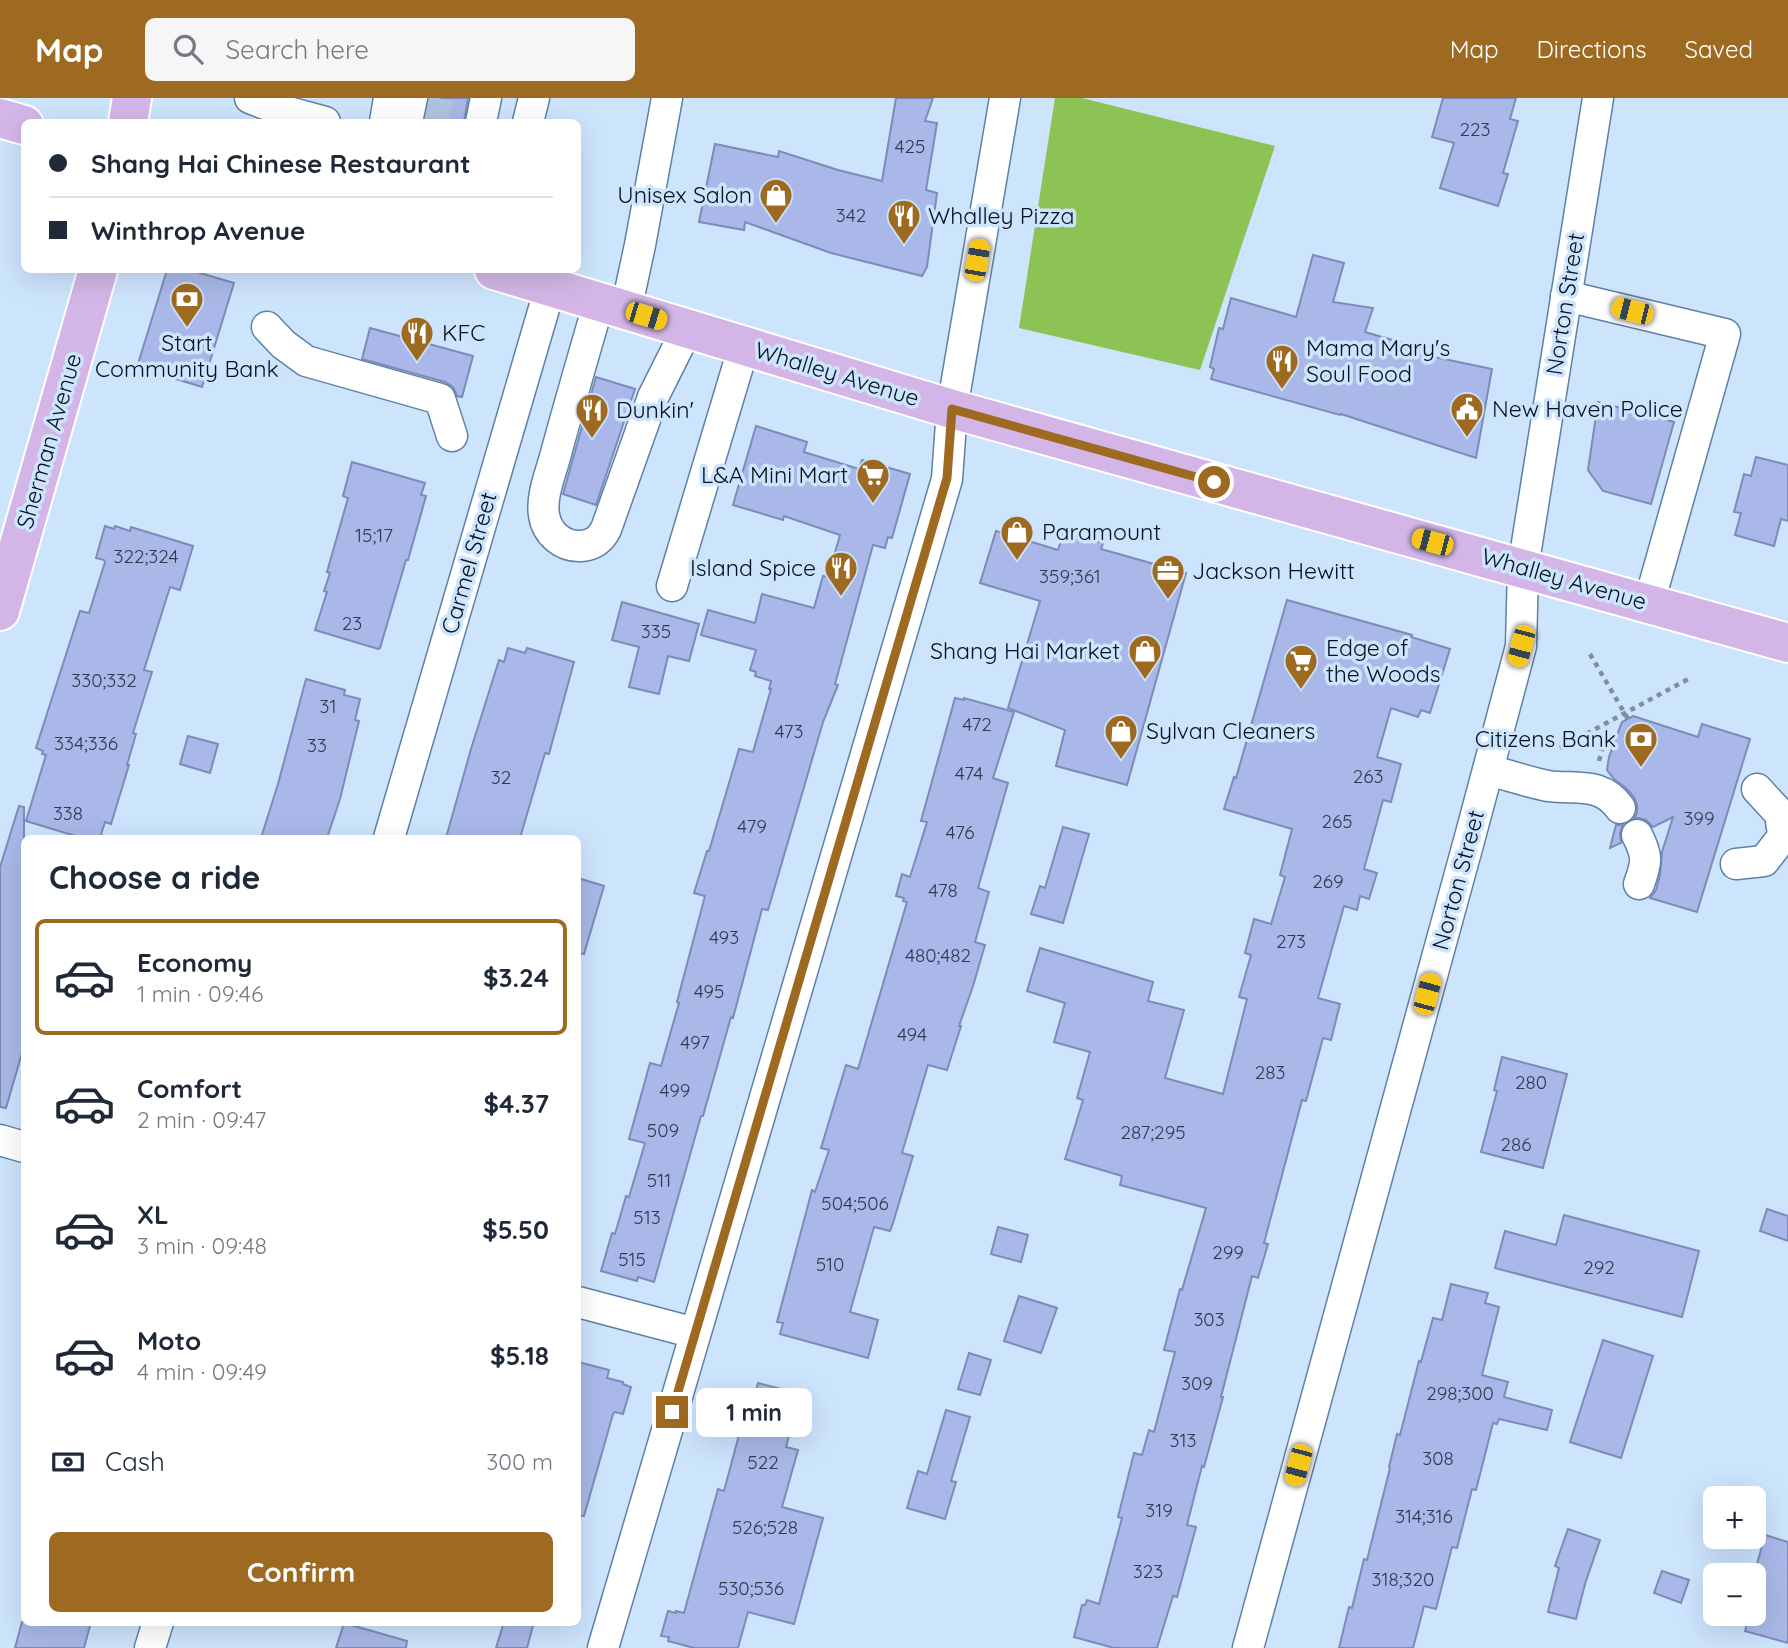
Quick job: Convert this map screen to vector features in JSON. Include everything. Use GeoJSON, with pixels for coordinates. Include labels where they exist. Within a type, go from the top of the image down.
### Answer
{"type":"FeatureCollection","features":[{"type":"Feature","properties":{"kind":"main road"},"geometry":{"type":"LineString","coordinates":[[128,119],[132,98]]}},
{"type":"Feature","properties":{"kind":"main road","name":"Sherman Avenue"},"geometry":{"type":"LineString","coordinates":[[0,611],[97,273]]}},
{"type":"Feature","properties":{"kind":"main road","name":"Whalley Avenue"},"geometry":{"type":"LineString","coordinates":[[503,273],[952,409],[1788,643]]}},
{"type":"Feature","properties":{"kind":"street"},"geometry":{"type":"LineString","coordinates":[[250,98],[314,119]]}},
{"type":"Feature","properties":{"kind":"street"},"geometry":{"type":"LineString","coordinates":[[529,119],[534,98]]}},
{"type":"Feature","properties":{"kind":"street"},"geometry":{"type":"LineString","coordinates":[[667,98],[640,245],[612,306],[560,440],[544,503],[544,516],[559,541],[570,546],[586,546],[600,539],[606,529],[653,397],[687,329]]}},
{"type":"Feature","properties":{"kind":"street"},"geometry":{"type":"LineString","coordinates":[[603,1648],[947,478],[952,409],[1005,98]]}},
{"type":"Feature","properties":{"kind":"street","name":"Norton Street"},"geometry":{"type":"LineString","coordinates":[[1248,1648],[1521,646],[1523,568],[1598,98]]}},
{"type":"Feature","properties":{"kind":"street"},"geometry":{"type":"LineString","coordinates":[[390,119],[408,107]]}},
{"type":"Feature","properties":{"kind":"street","name":"Carmel Street"},"geometry":{"type":"LineString","coordinates":[[390,835],[550,288]]}},
{"type":"Feature","properties":{"kind":"street"},"geometry":{"type":"LineString","coordinates":[[1566,296],[1725,334],[1649,603]]}},
{"type":"Feature","properties":{"kind":"street"},"geometry":{"type":"LineString","coordinates":[[267,327],[283,344],[306,361],[440,399],[452,436]]}},
{"type":"Feature","properties":{"kind":"street"},"geometry":{"type":"LineString","coordinates":[[672,586],[744,346]]}},
{"type":"Feature","properties":{"kind":"street"},"geometry":{"type":"LineString","coordinates":[[1488,770],[1549,786],[1591,788],[1613,798],[1620,808]]}},
{"type":"Feature","properties":{"kind":"street"},"geometry":{"type":"LineString","coordinates":[[1736,864],[1764,861],[1780,836],[1780,814],[1757,789]]}},
{"type":"Feature","properties":{"kind":"street"},"geometry":{"type":"LineString","coordinates":[[1637,835],[1644,850],[1646,865],[1639,884]]}},
{"type":"Feature","properties":{"kind":"street"},"geometry":{"type":"LineString","coordinates":[[0,1140],[21,1146]]}},
{"type":"Feature","properties":{"kind":"street"},"geometry":{"type":"LineString","coordinates":[[581,1303],[695,1334]]}},
{"type":"Feature","properties":{"kind":"street"},"geometry":{"type":"LineString","coordinates":[[150,1648],[157,1626]]}},
{"type":"Feature","properties":{"kind":"path"},"geometry":{"type":"LineString","coordinates":[[1590,654],[1626,716]]}},
{"type":"Feature","properties":{"kind":"path"},"geometry":{"type":"LineString","coordinates":[[1560,748],[1610,721],[1626,716],[1692,677]]}},
{"type":"Feature","properties":{"kind":"path"},"geometry":{"type":"LineString","coordinates":[[1591,788],[1610,721]]}},
{"type":"Feature","properties":{"kind":"green space"},"geometry":{"type":"Polygon","coordinates":[[[1055,98],[1082,98],[1275,146],[1200,370],[1019,328],[1055,98]]]}},
{"type":"Feature","properties":{"kind":"building"},"geometry":{"type":"Polygon","coordinates":[[[429,98],[468,98],[464,119],[426,119],[429,98]]]}},
{"type":"Feature","properties":{"kind":"building"},"geometry":{"type":"Polygon","coordinates":[[[896,98],[933,98],[925,121],[937,123],[926,190],[937,193],[927,267],[922,276],[831,253],[745,222],[744,230],[699,222],[715,144],[778,157],[779,151],[882,181],[896,98]]]}},
{"type":"Feature","properties":{"kind":"building"},"geometry":{"type":"Polygon","coordinates":[[[1443,98],[1516,98],[1510,119],[1518,121],[1503,173],[1508,174],[1498,206],[1440,188],[1454,143],[1432,137],[1443,98]]]}},
{"type":"Feature","properties":{"kind":"building"},"geometry":{"type":"Polygon","coordinates":[[[1313,255],[1344,263],[1333,302],[1373,308],[1365,332],[1427,350],[1425,355],[1492,369],[1476,458],[1341,414],[1211,379],[1214,369],[1210,367],[1219,328],[1223,329],[1231,298],[1296,317],[1313,255]]]}},
{"type":"Feature","properties":{"kind":"building"},"geometry":{"type":"Polygon","coordinates":[[[166,273],[200,273],[234,283],[202,387],[137,367],[166,273]]]}},
{"type":"Feature","properties":{"kind":"building"},"geometry":{"type":"Polygon","coordinates":[[[370,328],[473,356],[462,397],[457,396],[453,387],[445,382],[362,359],[370,328]]]}},
{"type":"Feature","properties":{"kind":"building"},"geometry":{"type":"Polygon","coordinates":[[[596,377],[635,389],[596,505],[563,494],[596,377]]]}},
{"type":"Feature","properties":{"kind":"building"},"geometry":{"type":"Polygon","coordinates":[[[1598,402],[1674,422],[1651,504],[1603,491],[1588,470],[1598,402]]]}},
{"type":"Feature","properties":{"kind":"building"},"geometry":{"type":"Polygon","coordinates":[[[756,426],[807,442],[804,452],[859,469],[862,460],[910,474],[892,538],[888,537],[885,548],[873,545],[835,684],[838,685],[823,722],[768,910],[762,909],[733,1018],[731,1017],[701,1116],[654,1282],[638,1277],[637,1281],[601,1271],[626,1196],[629,1197],[645,1143],[629,1139],[650,1063],[661,1066],[679,1003],[677,1002],[705,896],[694,893],[739,749],[753,752],[771,689],[771,681],[755,676],[756,672],[750,670],[756,650],[701,635],[708,610],[755,623],[762,594],[814,608],[823,576],[828,577],[840,535],[784,516],[783,520],[733,505],[756,426]]]}},
{"type":"Feature","properties":{"kind":"building"},"geometry":{"type":"Polygon","coordinates":[[[1756,457],[1788,465],[1788,521],[1781,519],[1774,546],[1735,535],[1741,513],[1734,512],[1744,474],[1751,476],[1756,457]]]}},
{"type":"Feature","properties":{"kind":"building"},"geometry":{"type":"Polygon","coordinates":[[[352,462],[425,483],[421,495],[426,496],[408,560],[378,649],[315,630],[327,592],[324,591],[330,573],[327,572],[348,498],[343,496],[352,462]]]}},
{"type":"Feature","properties":{"kind":"building"},"geometry":{"type":"Polygon","coordinates":[[[105,526],[130,531],[131,527],[193,546],[180,590],[170,587],[144,670],[152,672],[133,733],[136,734],[129,765],[111,824],[105,822],[101,835],[72,835],[26,821],[46,755],[36,748],[80,611],[89,613],[105,562],[96,558],[105,526]]]}},
{"type":"Feature","properties":{"kind":"building"},"geometry":{"type":"Polygon","coordinates":[[[996,531],[1058,550],[1064,532],[1103,543],[1101,549],[1186,573],[1127,785],[1056,766],[1065,730],[1008,708],[1040,601],[980,583],[996,531]]]}},
{"type":"Feature","properties":{"kind":"building"},"geometry":{"type":"Polygon","coordinates":[[[1287,600],[1412,635],[1411,637],[1450,649],[1430,713],[1421,710],[1418,717],[1391,708],[1377,757],[1401,764],[1391,802],[1383,800],[1364,869],[1377,873],[1369,899],[1360,896],[1357,910],[1344,906],[1318,998],[1340,1004],[1331,1040],[1323,1038],[1306,1101],[1302,1100],[1264,1243],[1268,1244],[1258,1278],[1252,1276],[1223,1397],[1187,1525],[1196,1527],[1177,1597],[1173,1596],[1157,1648],[1114,1648],[1074,1637],[1082,1605],[1085,1605],[1087,1600],[1099,1604],[1122,1518],[1118,1517],[1134,1453],[1142,1455],[1149,1430],[1154,1432],[1175,1352],[1164,1350],[1206,1208],[1120,1185],[1122,1176],[1065,1159],[1083,1100],[1077,1098],[1090,1052],[1054,1042],[1065,1003],[1027,991],[1040,948],[1153,982],[1148,1001],[1184,1010],[1165,1078],[1223,1094],[1247,999],[1239,997],[1251,955],[1245,953],[1254,919],[1271,924],[1285,877],[1280,875],[1292,829],[1224,809],[1234,777],[1236,778],[1287,600]]]}},
{"type":"Feature","properties":{"kind":"building"},"geometry":{"type":"Polygon","coordinates":[[[622,602],[699,624],[689,661],[668,656],[659,694],[629,687],[639,647],[612,640],[622,602]]]}},
{"type":"Feature","properties":{"kind":"building"},"geometry":{"type":"Polygon","coordinates":[[[508,648],[525,653],[527,648],[574,662],[549,754],[545,753],[521,835],[447,835],[499,660],[504,662],[508,648]]]}},
{"type":"Feature","properties":{"kind":"building"},"geometry":{"type":"Polygon","coordinates":[[[306,679],[345,690],[344,695],[360,699],[355,720],[359,721],[340,799],[328,835],[262,835],[306,679]]]}},
{"type":"Feature","properties":{"kind":"building"},"geometry":{"type":"Polygon","coordinates":[[[955,698],[1014,712],[993,778],[1008,783],[978,888],[989,892],[975,942],[985,945],[973,986],[947,1070],[928,1065],[902,1153],[913,1156],[893,1223],[890,1231],[874,1227],[850,1312],[878,1320],[868,1358],[780,1334],[783,1323],[777,1322],[812,1190],[815,1192],[829,1150],[821,1148],[846,1065],[858,1069],[907,902],[896,896],[902,874],[910,877],[927,822],[921,821],[955,698]]]}},
{"type":"Feature","properties":{"kind":"building"},"geometry":{"type":"Polygon","coordinates":[[[1633,716],[1698,737],[1702,724],[1750,739],[1697,912],[1650,898],[1656,890],[1662,852],[1673,817],[1653,827],[1646,820],[1634,818],[1637,805],[1634,797],[1607,770],[1622,722],[1633,716]]]}},
{"type":"Feature","properties":{"kind":"building"},"geometry":{"type":"Polygon","coordinates":[[[188,736],[218,744],[210,773],[180,764],[188,736]]]}},
{"type":"Feature","properties":{"kind":"building"},"geometry":{"type":"Polygon","coordinates":[[[19,806],[24,807],[24,835],[21,835],[21,1056],[6,1108],[0,1107],[0,867],[19,806]]]}},
{"type":"Feature","properties":{"kind":"building"},"geometry":{"type":"Polygon","coordinates":[[[1616,825],[1623,825],[1621,843],[1610,848],[1616,825]]]}},
{"type":"Feature","properties":{"kind":"building"},"geometry":{"type":"Polygon","coordinates":[[[1063,827],[1089,834],[1063,923],[1031,914],[1040,886],[1045,888],[1063,827]]]}},
{"type":"Feature","properties":{"kind":"building"},"geometry":{"type":"Polygon","coordinates":[[[581,879],[604,886],[584,954],[581,954],[581,879]]]}},
{"type":"Feature","properties":{"kind":"building"},"geometry":{"type":"Polygon","coordinates":[[[1502,1057],[1567,1074],[1543,1168],[1481,1152],[1497,1091],[1494,1090],[1502,1057]]]}},
{"type":"Feature","properties":{"kind":"building"},"geometry":{"type":"Polygon","coordinates":[[[1767,1209],[1788,1216],[1788,1241],[1760,1231],[1767,1209]]]}},
{"type":"Feature","properties":{"kind":"building"},"geometry":{"type":"Polygon","coordinates":[[[1564,1215],[1699,1251],[1682,1317],[1495,1268],[1505,1231],[1556,1245],[1564,1215]]]}},
{"type":"Feature","properties":{"kind":"building"},"geometry":{"type":"Polygon","coordinates":[[[998,1227],[1028,1235],[1021,1262],[991,1254],[998,1227]]]}},
{"type":"Feature","properties":{"kind":"building"},"geometry":{"type":"Polygon","coordinates":[[[1451,1284],[1488,1293],[1485,1303],[1499,1307],[1482,1375],[1508,1382],[1504,1397],[1552,1410],[1547,1430],[1499,1419],[1497,1424],[1493,1423],[1476,1490],[1472,1489],[1457,1548],[1452,1547],[1436,1609],[1424,1606],[1413,1648],[1339,1648],[1364,1559],[1367,1560],[1397,1434],[1400,1435],[1419,1361],[1421,1362],[1433,1318],[1442,1320],[1451,1284]]]}},
{"type":"Feature","properties":{"kind":"building"},"geometry":{"type":"Polygon","coordinates":[[[1019,1296],[1057,1308],[1041,1353],[1004,1341],[1019,1296]]]}},
{"type":"Feature","properties":{"kind":"building"},"geometry":{"type":"Polygon","coordinates":[[[1603,1340],[1653,1356],[1621,1458],[1570,1442],[1603,1340]]]}},
{"type":"Feature","properties":{"kind":"building"},"geometry":{"type":"Polygon","coordinates":[[[969,1353],[991,1360],[980,1395],[958,1389],[969,1353]]]}},
{"type":"Feature","properties":{"kind":"building"},"geometry":{"type":"Polygon","coordinates":[[[581,1363],[609,1370],[607,1378],[631,1387],[623,1414],[613,1414],[584,1516],[581,1516],[581,1363]]]}},
{"type":"Feature","properties":{"kind":"building"},"geometry":{"type":"Polygon","coordinates":[[[758,1383],[800,1394],[786,1447],[798,1450],[782,1507],[823,1518],[794,1624],[748,1612],[738,1648],[694,1648],[668,1641],[669,1637],[661,1636],[668,1611],[684,1613],[718,1489],[724,1491],[739,1435],[744,1436],[758,1383]]]}},
{"type":"Feature","properties":{"kind":"building"},"geometry":{"type":"Polygon","coordinates":[[[946,1410],[970,1417],[951,1481],[956,1482],[945,1519],[907,1508],[918,1471],[927,1474],[946,1410]]]}},
{"type":"Feature","properties":{"kind":"building"},"geometry":{"type":"Polygon","coordinates":[[[1568,1529],[1600,1540],[1576,1619],[1548,1612],[1559,1568],[1555,1566],[1568,1529]]]}},
{"type":"Feature","properties":{"kind":"building"},"geometry":{"type":"Polygon","coordinates":[[[1766,1535],[1788,1542],[1788,1643],[1745,1631],[1746,1626],[1766,1626],[1766,1563],[1757,1563],[1761,1549],[1766,1549],[1766,1535]]]}},
{"type":"Feature","properties":{"kind":"building"},"geometry":{"type":"Polygon","coordinates":[[[1662,1571],[1689,1580],[1681,1603],[1654,1593],[1662,1571]]]}},
{"type":"Feature","properties":{"kind":"building"},"geometry":{"type":"Polygon","coordinates":[[[21,1626],[90,1626],[84,1648],[15,1648],[21,1626]]]}},
{"type":"Feature","properties":{"kind":"building"},"geometry":{"type":"Polygon","coordinates":[[[343,1626],[354,1626],[407,1641],[406,1648],[336,1648],[343,1626]]]}},
{"type":"Feature","properties":{"kind":"building"},"geometry":{"type":"Polygon","coordinates":[[[503,1626],[533,1626],[527,1648],[496,1648],[503,1626]]]}},
{"type":"Feature","properties":{"kind":"tunnel"},"geometry":{"type":"LineString","coordinates":[[421,110],[466,119]]}},
{"type":"Feature","properties":{"kind":"place","name":"Unisex Salon"},"geometry":{"type":"Point","coordinates":[776,225]}},
{"type":"Feature","properties":{"kind":"place","name":"Whalley Pizza"},"geometry":{"type":"Point","coordinates":[904,246]}},
{"type":"Feature","properties":{"kind":"place","name":"Start Community Bank"},"geometry":{"type":"Point","coordinates":[187,329]}},
{"type":"Feature","properties":{"kind":"place","name":"KFC"},"geometry":{"type":"Point","coordinates":[417,363]}},
{"type":"Feature","properties":{"kind":"place","name":"Mama Mary's Soul Food"},"geometry":{"type":"Point","coordinates":[1282,391]}},
{"type":"Feature","properties":{"kind":"place","name":"New Haven Police"},"geometry":{"type":"Point","coordinates":[1467,439]}},
{"type":"Feature","properties":{"kind":"place","name":"Dunkin'"},"geometry":{"type":"Point","coordinates":[592,440]}},
{"type":"Feature","properties":{"kind":"place","name":"L&A Mini Mart"},"geometry":{"type":"Point","coordinates":[873,505]}},
{"type":"Feature","properties":{"kind":"place","name":"Paramount"},"geometry":{"type":"Point","coordinates":[1017,562]}},
{"type":"Feature","properties":{"kind":"place","name":"Island Spice"},"geometry":{"type":"Point","coordinates":[841,598]}},
{"type":"Feature","properties":{"kind":"place","name":"Jackson Hewitt"},"geometry":{"type":"Point","coordinates":[1168,601]}},
{"type":"Feature","properties":{"kind":"place","name":"Shang Hai Market"},"geometry":{"type":"Point","coordinates":[1145,681]}},
{"type":"Feature","properties":{"kind":"place","name":"Edge of the Woods"},"geometry":{"type":"Point","coordinates":[1301,691]}},
{"type":"Feature","properties":{"kind":"place","name":"Sylvan Cleaners"},"geometry":{"type":"Point","coordinates":[1121,761]}},
{"type":"Feature","properties":{"kind":"place","name":"Citizens Bank"},"geometry":{"type":"Point","coordinates":[1641,769]}},
{"type":"Feature","properties":{"kind":"route"},"geometry":{"type":"LineString","coordinates":[[672,1412],[947,478],[952,409],[1214,482]]}}]}
